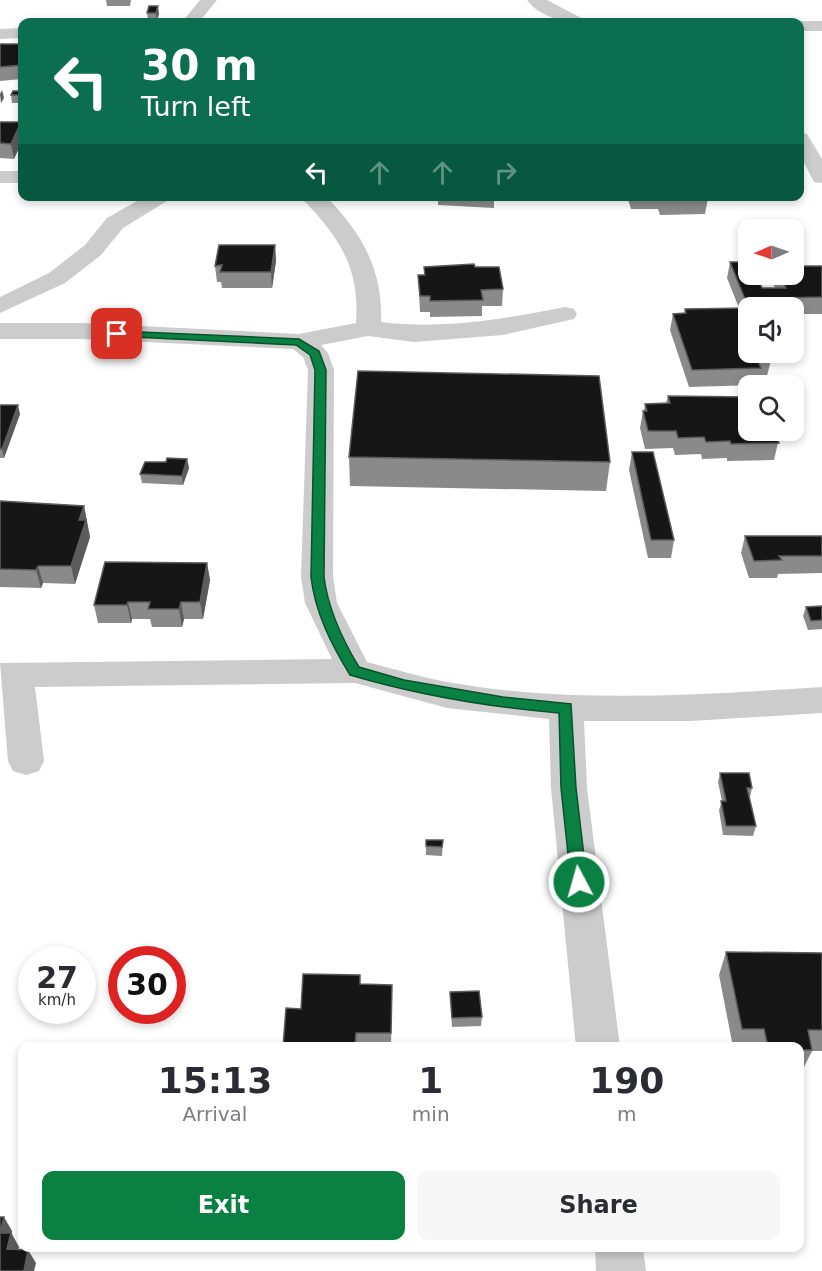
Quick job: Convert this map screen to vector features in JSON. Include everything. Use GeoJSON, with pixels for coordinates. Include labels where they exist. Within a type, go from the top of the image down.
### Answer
{"type":"FeatureCollection","features":[{"type":"Feature","properties":{"kind":"street"},"geometry":{"type":"LineString","coordinates":[[193,18],[209,0]]}},
{"type":"Feature","properties":{"kind":"street"},"geometry":{"type":"LineString","coordinates":[[535,0],[554,12],[570,18]]}},
{"type":"Feature","properties":{"kind":"street"},"geometry":{"type":"LineString","coordinates":[[804,26],[822,26]]}},
{"type":"Feature","properties":{"kind":"street"},"geometry":{"type":"LineString","coordinates":[[0,34],[18,33]]}},
{"type":"Feature","properties":{"kind":"street"},"geometry":{"type":"LineString","coordinates":[[804,145],[822,177]]}},
{"type":"Feature","properties":{"kind":"street"},"geometry":{"type":"LineString","coordinates":[[0,306],[57,278],[93,250],[126,215],[154,201]]}},
{"type":"Feature","properties":{"kind":"street"},"geometry":{"type":"LineString","coordinates":[[318,201],[336,225],[364,272],[369,305],[368,328]]}},
{"type":"Feature","properties":{"kind":"street"},"geometry":{"type":"LineString","coordinates":[[0,331],[81,331],[198,339],[299,342],[368,328],[414,334],[503,327],[565,314]]}},
{"type":"Feature","properties":{"kind":"street"},"geometry":{"type":"LineString","coordinates":[[299,342],[315,353],[321,370],[317,577],[321,603],[355,671]]}},
{"type":"Feature","properties":{"kind":"street"},"geometry":{"type":"LineString","coordinates":[[26,761],[8,675],[355,671],[447,695],[566,708],[691,708],[822,700]]}},
{"type":"Feature","properties":{"kind":"street"},"geometry":{"type":"LineString","coordinates":[[566,708],[569,788],[597,1042]]}},
{"type":"Feature","properties":{"kind":"street"},"geometry":{"type":"LineString","coordinates":[[619,1252],[621,1271]]}},
{"type":"Feature","properties":{"kind":"building"},"geometry":{"type":"Polygon","coordinates":[[[149,6],[158,6],[156,13],[147,13],[149,6]]]}},
{"type":"Feature","properties":{"kind":"building"},"geometry":{"type":"Polygon","coordinates":[[[0,44],[18,44],[18,65],[0,67],[0,44]]]}},
{"type":"Feature","properties":{"kind":"building"},"geometry":{"type":"Polygon","coordinates":[[[13,91],[18,91],[18,95],[11,95],[13,91]]]}},
{"type":"Feature","properties":{"kind":"building"},"geometry":{"type":"Polygon","coordinates":[[[0,122],[18,122],[18,129],[11,144],[0,143],[0,122]]]}},
{"type":"Feature","properties":{"kind":"building"},"geometry":{"type":"Polygon","coordinates":[[[219,245],[275,245],[271,272],[220,272],[222,265],[215,266],[219,245]]]}},
{"type":"Feature","properties":{"kind":"building"},"geometry":{"type":"Polygon","coordinates":[[[730,262],[738,262],[738,282],[730,262]]]}},
{"type":"Feature","properties":{"kind":"building"},"geometry":{"type":"Polygon","coordinates":[[[474,264],[475,267],[499,267],[503,289],[481,290],[483,300],[430,301],[430,296],[420,296],[418,275],[425,275],[424,267],[474,264]]]}},
{"type":"Feature","properties":{"kind":"building"},"geometry":{"type":"Polygon","coordinates":[[[804,266],[822,266],[822,297],[744,297],[739,285],[786,288],[785,285],[804,285],[804,266]]]}},
{"type":"Feature","properties":{"kind":"building"},"geometry":{"type":"Polygon","coordinates":[[[738,308],[738,363],[758,363],[761,368],[692,370],[673,314],[686,313],[685,309],[738,308]]]}},
{"type":"Feature","properties":{"kind":"building"},"geometry":{"type":"Polygon","coordinates":[[[358,371],[599,376],[610,462],[349,457],[358,371]]]}},
{"type":"Feature","properties":{"kind":"building"},"geometry":{"type":"Polygon","coordinates":[[[668,396],[738,397],[738,441],[778,441],[779,443],[706,442],[704,437],[678,438],[676,431],[648,431],[643,411],[647,411],[645,404],[670,403],[668,396]]]}},
{"type":"Feature","properties":{"kind":"building"},"geometry":{"type":"Polygon","coordinates":[[[0,405],[18,405],[2,449],[0,449],[0,405]]]}},
{"type":"Feature","properties":{"kind":"building"},"geometry":{"type":"Polygon","coordinates":[[[632,452],[653,452],[674,540],[651,540],[632,452]]]}},
{"type":"Feature","properties":{"kind":"building"},"geometry":{"type":"Polygon","coordinates":[[[167,458],[187,459],[182,476],[140,474],[145,462],[166,462],[167,458]]]}},
{"type":"Feature","properties":{"kind":"building"},"geometry":{"type":"Polygon","coordinates":[[[0,501],[84,506],[79,520],[86,520],[71,566],[38,566],[36,570],[0,569],[0,501]]]}},
{"type":"Feature","properties":{"kind":"building"},"geometry":{"type":"Polygon","coordinates":[[[745,536],[822,536],[822,556],[779,556],[782,560],[754,561],[745,536]]]}},
{"type":"Feature","properties":{"kind":"building"},"geometry":{"type":"Polygon","coordinates":[[[105,562],[207,563],[200,602],[181,602],[179,609],[148,609],[150,602],[94,605],[105,562]]]}},
{"type":"Feature","properties":{"kind":"building"},"geometry":{"type":"Polygon","coordinates":[[[822,606],[822,620],[811,621],[806,607],[822,606]]]}},
{"type":"Feature","properties":{"kind":"building"},"geometry":{"type":"Polygon","coordinates":[[[720,773],[749,773],[752,788],[747,788],[756,826],[726,826],[721,801],[726,801],[720,773]]]}},
{"type":"Feature","properties":{"kind":"building"},"geometry":{"type":"Polygon","coordinates":[[[426,840],[443,840],[442,847],[426,846],[426,840]]]}},
{"type":"Feature","properties":{"kind":"building"},"geometry":{"type":"Polygon","coordinates":[[[726,952],[822,953],[822,1030],[808,1030],[812,1050],[804,1050],[804,1042],[767,1042],[764,1029],[742,1029],[726,952]]]}},
{"type":"Feature","properties":{"kind":"building"},"geometry":{"type":"Polygon","coordinates":[[[303,974],[360,975],[360,984],[392,985],[391,1033],[356,1033],[355,1042],[283,1042],[286,1008],[301,1009],[303,974]]]}},
{"type":"Feature","properties":{"kind":"building"},"geometry":{"type":"Polygon","coordinates":[[[479,991],[482,1017],[452,1018],[450,992],[479,991]]]}},
{"type":"Feature","properties":{"kind":"building"},"geometry":{"type":"Polygon","coordinates":[[[0,1217],[4,1217],[0,1233],[0,1217]]]}},
{"type":"Feature","properties":{"kind":"building"},"geometry":{"type":"Polygon","coordinates":[[[0,1233],[11,1233],[7,1249],[28,1252],[24,1271],[0,1271],[0,1233]]]}},
{"type":"Feature","properties":{"kind":"route"},"geometry":{"type":"LineString","coordinates":[[117,334],[299,342],[315,353],[321,370],[317,577],[321,603],[344,655],[355,671],[404,685],[447,695],[503,703],[566,708],[569,788],[579,882]]}}]}
